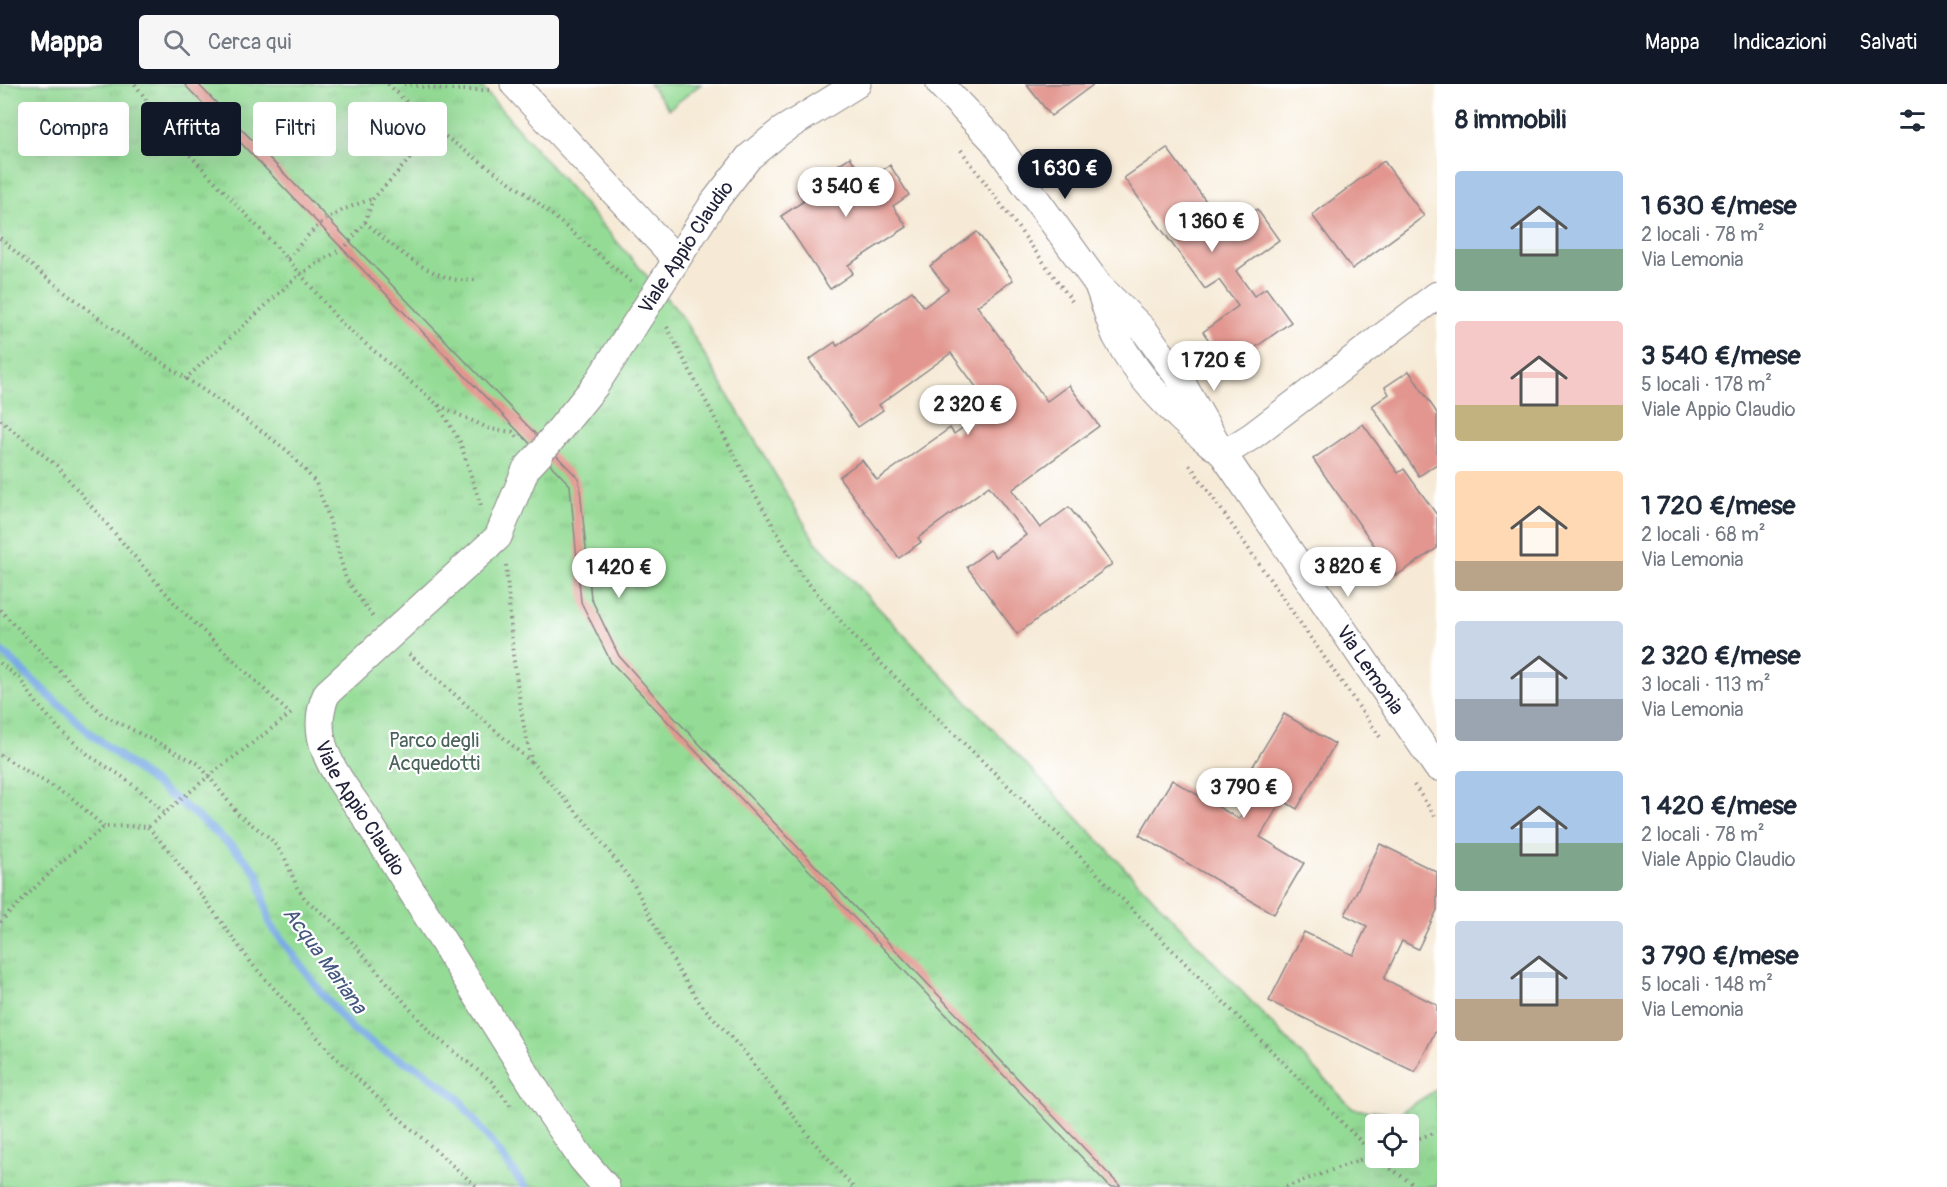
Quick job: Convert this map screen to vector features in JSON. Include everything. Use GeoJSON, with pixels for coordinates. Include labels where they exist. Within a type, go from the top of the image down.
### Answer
{"type":"FeatureCollection","features":[{"type":"Feature","properties":{"kind":"street","name":"Viale Appio Claudio"},"geometry":{"type":"LineString","coordinates":[[606,1187],[582,1160],[551,1114],[364,815],[335,773],[324,748],[319,726],[321,707],[327,693],[498,537],[526,469],[595,386],[652,300],[676,259],[722,192],[750,157],[781,131],[857,84]]}},
{"type":"Feature","properties":{"kind":"street","name":"Via Lemonia"},"geometry":{"type":"LineString","coordinates":[[940,84],[994,141],[1099,286],[1115,334],[1150,385],[1183,423],[1223,454],[1437,767]]}},
{"type":"Feature","properties":{"kind":"street","name":"Via Lemonia"},"geometry":{"type":"LineString","coordinates":[[966,84],[994,141]]}},
{"type":"Feature","properties":{"kind":"street"},"geometry":{"type":"LineString","coordinates":[[515,85],[676,259]]}},
{"type":"Feature","properties":{"kind":"street"},"geometry":{"type":"LineString","coordinates":[[1223,454],[1252,436],[1437,295]]}},
{"type":"Feature","properties":{"kind":"path"},"geometry":{"type":"LineString","coordinates":[[135,84],[171,135],[288,259],[341,323],[438,405],[490,429],[513,432],[541,452]]}},
{"type":"Feature","properties":{"kind":"path"},"geometry":{"type":"LineString","coordinates":[[388,84],[407,102]]}},
{"type":"Feature","properties":{"kind":"path"},"geometry":{"type":"LineString","coordinates":[[404,84],[444,90],[482,91],[515,85]]}},
{"type":"Feature","properties":{"kind":"path"},"geometry":{"type":"LineString","coordinates":[[444,90],[450,84]]}},
{"type":"Feature","properties":{"kind":"path"},"geometry":{"type":"LineString","coordinates":[[447,138],[532,198],[652,300],[752,489],[802,576],[859,642],[1067,843],[1365,1146]]}},
{"type":"Feature","properties":{"kind":"path"},"geometry":{"type":"LineString","coordinates":[[185,379],[299,274],[346,246],[365,222],[373,199],[412,156]]}},
{"type":"Feature","properties":{"kind":"path"},"geometry":{"type":"LineString","coordinates":[[288,259],[322,221],[342,209],[373,199]]}},
{"type":"Feature","properties":{"kind":"path"},"geometry":{"type":"LineString","coordinates":[[365,222],[395,250],[423,267],[454,279],[477,280]]}},
{"type":"Feature","properties":{"kind":"path"},"geometry":{"type":"LineString","coordinates":[[0,238],[114,330],[239,414],[289,452],[316,483],[328,514],[346,579],[388,636],[441,680],[532,764],[591,828],[633,883],[678,970],[700,1003],[746,1054],[812,1140],[853,1187]]}},
{"type":"Feature","properties":{"kind":"path"},"geometry":{"type":"LineString","coordinates":[[438,405],[460,442],[484,516],[498,537],[507,568],[513,655],[532,764]]}},
{"type":"Feature","properties":{"kind":"path"},"geometry":{"type":"LineString","coordinates":[[0,420],[57,466],[177,606],[290,714]]}},
{"type":"Feature","properties":{"kind":"path"},"geometry":{"type":"LineString","coordinates":[[0,610],[102,714],[199,764],[239,815],[270,838],[284,856],[297,887],[305,899],[339,927],[431,1033],[491,1081],[518,1115]]}},
{"type":"Feature","properties":{"kind":"path"},"geometry":{"type":"LineString","coordinates":[[1308,634],[1382,741]]}},
{"type":"Feature","properties":{"kind":"path"},"geometry":{"type":"LineString","coordinates":[[0,663],[19,678],[38,705],[62,732],[91,757],[129,782],[164,813]]}},
{"type":"Feature","properties":{"kind":"path"},"geometry":{"type":"LineString","coordinates":[[0,922],[64,859],[104,827],[148,827],[209,776],[290,714],[327,693]]}},
{"type":"Feature","properties":{"kind":"path"},"geometry":{"type":"LineString","coordinates":[[0,755],[72,798],[104,827]]}},
{"type":"Feature","properties":{"kind":"path"},"geometry":{"type":"LineString","coordinates":[[1410,780],[1437,819]]}},
{"type":"Feature","properties":{"kind":"path"},"geometry":{"type":"LineString","coordinates":[[148,827],[170,852],[252,964],[335,1057],[477,1187]]}},
{"type":"Feature","properties":{"kind":"path"},"geometry":{"type":"LineString","coordinates":[[1419,1138],[1437,1132]]}},
{"type":"Feature","properties":{"kind":"path"},"geometry":{"type":"LineString","coordinates":[[1286,1187],[1365,1159]]}},
{"type":"Feature","properties":{"kind":"path"},"geometry":{"type":"LineString","coordinates":[[1391,1168],[1416,1187]]}},
{"type":"Feature","properties":{"kind":"green space","name":"Parco degli Acquedotti"},"geometry":{"type":"Polygon","coordinates":[[[0,84],[479,84],[681,315],[814,540],[1353,1109],[1398,1114],[1437,1089],[1437,1187],[0,1187],[0,84]]]}},
{"type":"Feature","properties":{"kind":"green space"},"geometry":{"type":"Polygon","coordinates":[[[649,84],[701,84],[669,109],[649,84]]]}},
{"type":"Feature","properties":{"kind":"building"},"geometry":{"type":"Polygon","coordinates":[[[184,84],[198,84],[215,102],[201,102],[184,84]]]}},
{"type":"Feature","properties":{"kind":"building"},"geometry":{"type":"Polygon","coordinates":[[[1026,84],[1094,84],[1051,116],[1026,84]]]}},
{"type":"Feature","properties":{"kind":"building"},"geometry":{"type":"Polygon","coordinates":[[[241,129],[253,141],[253,156],[241,143],[241,129]]]}},
{"type":"Feature","properties":{"kind":"building"},"geometry":{"type":"Polygon","coordinates":[[[1167,148],[1227,230],[1257,209],[1279,240],[1236,271],[1254,296],[1266,288],[1291,322],[1228,367],[1203,332],[1238,306],[1219,280],[1205,289],[1124,178],[1167,148]]]}},
{"type":"Feature","properties":{"kind":"building"},"geometry":{"type":"Polygon","coordinates":[[[253,156],[267,156],[579,479],[591,598],[619,656],[668,711],[1121,1187],[1110,1187],[611,662],[581,602],[570,485],[253,156]]]}},
{"type":"Feature","properties":{"kind":"building"},"geometry":{"type":"Polygon","coordinates":[[[850,157],[866,182],[890,165],[909,195],[893,206],[907,227],[848,265],[853,273],[830,289],[781,216],[804,201],[798,191],[850,157]]]}},
{"type":"Feature","properties":{"kind":"building"},"geometry":{"type":"Polygon","coordinates":[[[1384,161],[1424,216],[1352,269],[1312,215],[1384,161]]]}},
{"type":"Feature","properties":{"kind":"building"},"geometry":{"type":"Polygon","coordinates":[[[977,232],[1013,280],[977,306],[1047,401],[1069,385],[1099,426],[1012,490],[1040,528],[1069,507],[1112,564],[1017,634],[967,567],[990,550],[996,557],[1026,535],[989,486],[918,538],[921,542],[899,558],[839,477],[862,460],[877,480],[950,428],[954,434],[991,407],[951,353],[879,405],[883,410],[858,427],[809,360],[835,342],[837,346],[912,291],[924,307],[948,289],[930,266],[977,232]]]}},
{"type":"Feature","properties":{"kind":"building"},"geometry":{"type":"Polygon","coordinates":[[[1409,371],[1437,413],[1437,464],[1419,476],[1372,406],[1389,394],[1385,387],[1409,371]]]}},
{"type":"Feature","properties":{"kind":"building"},"geometry":{"type":"Polygon","coordinates":[[[1363,424],[1398,473],[1404,469],[1437,515],[1437,548],[1396,576],[1313,459],[1363,424]]]}},
{"type":"Feature","properties":{"kind":"building"},"geometry":{"type":"Polygon","coordinates":[[[1284,714],[1335,744],[1297,809],[1282,800],[1260,837],[1304,863],[1274,914],[1139,835],[1172,780],[1239,819],[1257,788],[1244,781],[1284,714]]]}},
{"type":"Feature","properties":{"kind":"building"},"geometry":{"type":"Polygon","coordinates":[[[1380,844],[1437,872],[1437,910],[1418,949],[1402,941],[1384,979],[1437,1005],[1437,1028],[1415,1072],[1269,1001],[1304,932],[1353,955],[1367,926],[1345,915],[1380,844]]]}},
{"type":"Feature","properties":{"kind":"waterway","name":"Acqua Mariana"},"geometry":{"type":"LineString","coordinates":[[0,650],[92,735],[193,813],[236,850],[258,874],[270,924],[353,1030],[382,1050],[422,1070],[457,1097],[525,1187]]}}]}
